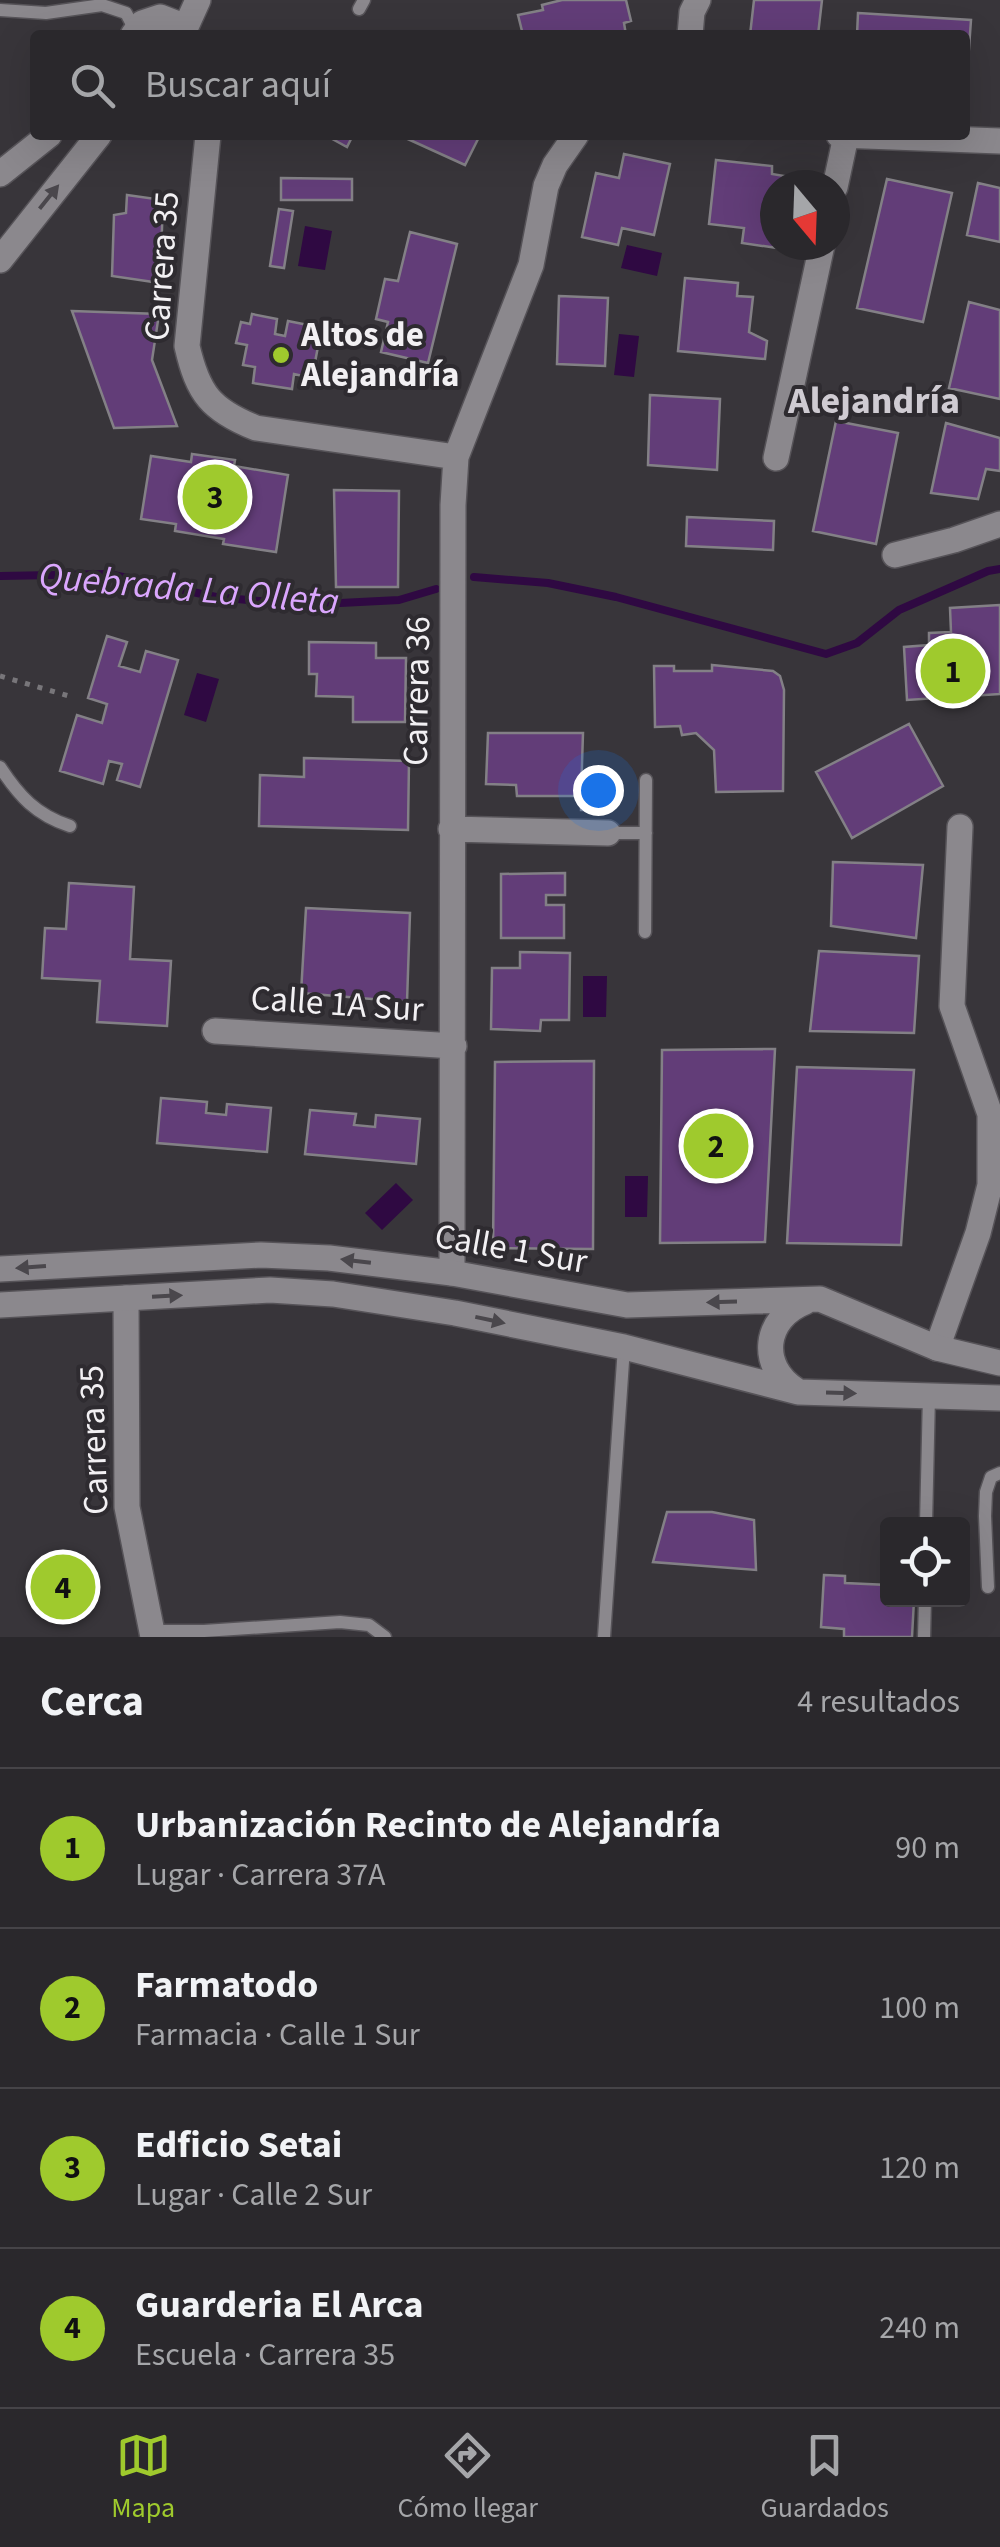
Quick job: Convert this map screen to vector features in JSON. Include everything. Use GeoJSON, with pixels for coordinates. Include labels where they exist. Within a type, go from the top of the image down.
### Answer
{"type":"FeatureCollection","features":[{"type":"Feature","properties":{"kind":"street"},"geometry":{"type":"LineString","coordinates":[[136,30],[150,18],[182,21],[198,0]]}},
{"type":"Feature","properties":{"kind":"street"},"geometry":{"type":"LineString","coordinates":[[673,30],[680,19],[693,16]]}},
{"type":"Feature","properties":{"kind":"street"},"geometry":{"type":"LineString","coordinates":[[0,174],[44,140]]}},
{"type":"Feature","properties":{"kind":"street"},"geometry":{"type":"LineString","coordinates":[[0,260],[95,140]]}},
{"type":"Feature","properties":{"kind":"street","name":"Carrera 35"},"geometry":{"type":"LineString","coordinates":[[207,140],[186,346],[193,374],[206,398],[226,416],[256,428],[456,457]]}},
{"type":"Feature","properties":{"kind":"street","name":"Carrera 36"},"geometry":{"type":"LineString","coordinates":[[452,1272],[451,829],[456,457],[526,280],[546,186],[573,140]]}},
{"type":"Feature","properties":{"kind":"street"},"geometry":{"type":"LineString","coordinates":[[839,170],[845,140]]}},
{"type":"Feature","properties":{"kind":"street"},"geometry":{"type":"LineString","coordinates":[[969,140],[1000,141]]}},
{"type":"Feature","properties":{"kind":"street"},"geometry":{"type":"LineString","coordinates":[[776,458],[819,260]]}},
{"type":"Feature","properties":{"kind":"street"},"geometry":{"type":"LineString","coordinates":[[895,555],[1000,524]]}},
{"type":"Feature","properties":{"kind":"street"},"geometry":{"type":"LineString","coordinates":[[937,1348],[978,1234],[990,1185],[990,1114],[952,1006],[960,827]]}},
{"type":"Feature","properties":{"kind":"street"},"geometry":{"type":"LineString","coordinates":[[451,829],[608,832]]}},
{"type":"Feature","properties":{"kind":"street","name":"Calle 1A Sur"},"geometry":{"type":"LineString","coordinates":[[216,1031],[454,1046]]}},
{"type":"Feature","properties":{"kind":"street","name":"Calle 1 Sur"},"geometry":{"type":"LineString","coordinates":[[0,1269],[261,1255],[330,1258],[452,1272],[626,1305],[820,1299],[937,1348],[1000,1362]]}},
{"type":"Feature","properties":{"kind":"street","name":"Calle 1 Sur"},"geometry":{"type":"LineString","coordinates":[[0,1305],[270,1290],[333,1294],[455,1313],[624,1347],[798,1392],[1000,1398]]}},
{"type":"Feature","properties":{"kind":"street","name":"Carrera 35"},"geometry":{"type":"LineString","coordinates":[[126,1298],[128,1507],[152,1634]]}},
{"type":"Feature","properties":{"kind":"street"},"geometry":{"type":"LineString","coordinates":[[798,1392],[774,1369],[771,1337],[788,1309],[820,1299]]}},
{"type":"Feature","properties":{"kind":"street"},"geometry":{"type":"LineString","coordinates":[[0,1316],[28,1304]]}},
{"type":"Feature","properties":{"kind":"lane"},"geometry":{"type":"LineString","coordinates":[[0,10],[46,14],[106,2],[126,13],[133,30]]}},
{"type":"Feature","properties":{"kind":"lane"},"geometry":{"type":"LineString","coordinates":[[0,767],[21,800],[51,820],[70,826]]}},
{"type":"Feature","properties":{"kind":"lane"},"geometry":{"type":"LineString","coordinates":[[645,932],[646,780]]}},
{"type":"Feature","properties":{"kind":"lane"},"geometry":{"type":"LineString","coordinates":[[608,832],[646,833]]}},
{"type":"Feature","properties":{"kind":"lane"},"geometry":{"type":"LineString","coordinates":[[604,1637],[624,1347]]}},
{"type":"Feature","properties":{"kind":"lane"},"geometry":{"type":"LineString","coordinates":[[926,1517],[930,1395]]}},
{"type":"Feature","properties":{"kind":"lane"},"geometry":{"type":"LineString","coordinates":[[988,1586],[986,1492],[992,1478],[1000,1472]]}},
{"type":"Feature","properties":{"kind":"lane"},"geometry":{"type":"LineString","coordinates":[[924,1607],[924,1637]]}},
{"type":"Feature","properties":{"kind":"lane"},"geometry":{"type":"LineString","coordinates":[[152,1634],[204,1634],[340,1622],[369,1625],[384,1637]]}},
{"type":"Feature","properties":{"kind":"path"},"geometry":{"type":"LineString","coordinates":[[0,676],[70,696]]}},
{"type":"Feature","properties":{"kind":"shaded area"},"geometry":{"type":"Polygon","coordinates":[[[305,226],[332,231],[325,270],[298,266],[305,226]]]}},
{"type":"Feature","properties":{"kind":"shaded area"},"geometry":{"type":"Polygon","coordinates":[[[627,245],[662,253],[657,276],[621,268],[627,245]]]}},
{"type":"Feature","properties":{"kind":"shaded area"},"geometry":{"type":"Polygon","coordinates":[[[619,334],[639,336],[634,377],[614,375],[619,334]]]}},
{"type":"Feature","properties":{"kind":"shaded area"},"geometry":{"type":"Polygon","coordinates":[[[197,673],[219,679],[206,722],[184,715],[197,673]]]}},
{"type":"Feature","properties":{"kind":"shaded area"},"geometry":{"type":"Polygon","coordinates":[[[583,976],[607,976],[606,1017],[583,1017],[583,976]]]}},
{"type":"Feature","properties":{"kind":"shaded area"},"geometry":{"type":"Polygon","coordinates":[[[625,1176],[648,1176],[647,1217],[625,1217],[625,1176]]]}},
{"type":"Feature","properties":{"kind":"shaded area"},"geometry":{"type":"Polygon","coordinates":[[[396,1183],[413,1200],[382,1230],[365,1213],[396,1183]]]}},
{"type":"Feature","properties":{"kind":"building"},"geometry":{"type":"Polygon","coordinates":[[[562,0],[626,0],[631,21],[624,23],[625,30],[522,30],[518,15],[543,10],[542,5],[562,0]]]}},
{"type":"Feature","properties":{"kind":"building"},"geometry":{"type":"Polygon","coordinates":[[[754,0],[822,0],[819,30],[751,30],[754,0]]]}},
{"type":"Feature","properties":{"kind":"building"},"geometry":{"type":"Polygon","coordinates":[[[858,13],[971,20],[970,34],[970,30],[857,30],[858,13]]]}},
{"type":"Feature","properties":{"kind":"building"},"geometry":{"type":"Polygon","coordinates":[[[410,140],[478,140],[465,165],[410,140]]]}},
{"type":"Feature","properties":{"kind":"building"},"geometry":{"type":"Polygon","coordinates":[[[624,154],[670,164],[654,235],[622,228],[618,245],[582,237],[596,173],[619,178],[624,154]]]}},
{"type":"Feature","properties":{"kind":"building"},"geometry":{"type":"Polygon","coordinates":[[[716,160],[772,166],[772,170],[760,170],[760,246],[742,243],[744,228],[709,224],[716,160]]]}},
{"type":"Feature","properties":{"kind":"building"},"geometry":{"type":"Polygon","coordinates":[[[281,178],[352,179],[352,200],[281,200],[281,178]]]}},
{"type":"Feature","properties":{"kind":"building"},"geometry":{"type":"Polygon","coordinates":[[[887,179],[952,193],[923,322],[857,308],[887,179]]]}},
{"type":"Feature","properties":{"kind":"building"},"geometry":{"type":"Polygon","coordinates":[[[978,183],[1000,188],[1000,242],[967,235],[978,183]]]}},
{"type":"Feature","properties":{"kind":"building"},"geometry":{"type":"Polygon","coordinates":[[[127,195],[163,200],[160,283],[112,276],[114,215],[126,213],[127,195]]]}},
{"type":"Feature","properties":{"kind":"building"},"geometry":{"type":"Polygon","coordinates":[[[279,209],[293,211],[284,268],[270,266],[279,209]]]}},
{"type":"Feature","properties":{"kind":"building"},"geometry":{"type":"Polygon","coordinates":[[[410,232],[457,244],[428,363],[381,352],[388,322],[376,319],[385,279],[398,281],[410,232]]]}},
{"type":"Feature","properties":{"kind":"building"},"geometry":{"type":"Polygon","coordinates":[[[685,278],[738,283],[737,296],[753,297],[749,332],[767,341],[765,359],[678,351],[685,278]]]}},
{"type":"Feature","properties":{"kind":"building"},"geometry":{"type":"Polygon","coordinates":[[[559,296],[608,298],[605,366],[557,364],[559,296]]]}},
{"type":"Feature","properties":{"kind":"building"},"geometry":{"type":"Polygon","coordinates":[[[969,302],[1000,310],[1000,399],[949,388],[969,302]]]}},
{"type":"Feature","properties":{"kind":"building"},"geometry":{"type":"Polygon","coordinates":[[[72,311],[159,314],[152,360],[177,426],[114,428],[72,311]]]}},
{"type":"Feature","properties":{"kind":"building","name":"Altos de Alejandría"},"geometry":{"type":"Polygon","coordinates":[[[252,314],[277,319],[275,334],[285,336],[288,321],[313,326],[312,335],[320,336],[312,378],[294,374],[292,389],[253,383],[255,367],[243,365],[247,345],[236,343],[241,322],[250,324],[252,314]]]}},
{"type":"Feature","properties":{"kind":"building"},"geometry":{"type":"Polygon","coordinates":[[[650,395],[720,399],[717,470],[648,465],[650,395]]]}},
{"type":"Feature","properties":{"kind":"building"},"geometry":{"type":"Polygon","coordinates":[[[836,421],[898,433],[876,544],[813,531],[836,421]]]}},
{"type":"Feature","properties":{"kind":"building"},"geometry":{"type":"Polygon","coordinates":[[[946,423],[1000,438],[1000,471],[986,469],[978,499],[931,493],[946,423]]]}},
{"type":"Feature","properties":{"kind":"building"},"geometry":{"type":"Polygon","coordinates":[[[192,454],[235,460],[234,466],[288,475],[276,552],[223,544],[224,539],[175,531],[176,524],[141,519],[151,456],[191,462],[192,454]]]}},
{"type":"Feature","properties":{"kind":"building"},"geometry":{"type":"Polygon","coordinates":[[[334,490],[399,491],[398,587],[336,587],[334,490]]]}},
{"type":"Feature","properties":{"kind":"building"},"geometry":{"type":"Polygon","coordinates":[[[687,517],[774,521],[773,550],[686,546],[687,517]]]}},
{"type":"Feature","properties":{"kind":"building"},"geometry":{"type":"Polygon","coordinates":[[[1000,605],[1000,694],[907,700],[904,647],[929,645],[929,633],[951,632],[950,608],[1000,605]]]}},
{"type":"Feature","properties":{"kind":"building"},"geometry":{"type":"Polygon","coordinates":[[[107,636],[127,642],[119,666],[140,672],[146,651],[178,660],[140,787],[117,780],[122,764],[109,761],[103,784],[60,771],[77,715],[102,723],[107,704],[88,698],[107,636]]]}},
{"type":"Feature","properties":{"kind":"building"},"geometry":{"type":"Polygon","coordinates":[[[309,642],[376,643],[376,658],[406,658],[405,722],[353,722],[353,697],[316,696],[317,674],[309,674],[309,642]]]}},
{"type":"Feature","properties":{"kind":"building"},"geometry":{"type":"Polygon","coordinates":[[[712,665],[773,671],[780,676],[784,690],[783,791],[716,792],[714,750],[696,733],[682,735],[680,726],[655,727],[654,666],[674,666],[674,671],[712,671],[712,665]]]}},
{"type":"Feature","properties":{"kind":"building"},"geometry":{"type":"Polygon","coordinates":[[[909,724],[943,786],[852,838],[816,772],[909,724]]]}},
{"type":"Feature","properties":{"kind":"building"},"geometry":{"type":"Polygon","coordinates":[[[488,733],[583,733],[581,796],[517,796],[516,785],[486,784],[488,733]]]}},
{"type":"Feature","properties":{"kind":"building"},"geometry":{"type":"Polygon","coordinates":[[[304,758],[409,761],[408,830],[259,826],[260,775],[304,777],[304,758]]]}},
{"type":"Feature","properties":{"kind":"building"},"geometry":{"type":"Polygon","coordinates":[[[581,786],[611,786],[611,810],[581,810],[581,786]]]}},
{"type":"Feature","properties":{"kind":"building"},"geometry":{"type":"Polygon","coordinates":[[[833,862],[923,865],[916,938],[831,926],[833,862]]]}},
{"type":"Feature","properties":{"kind":"building"},"geometry":{"type":"Polygon","coordinates":[[[565,873],[565,895],[546,895],[546,905],[564,905],[564,938],[501,938],[501,874],[565,873]]]}},
{"type":"Feature","properties":{"kind":"building"},"geometry":{"type":"Polygon","coordinates":[[[69,883],[134,887],[130,959],[171,961],[167,1026],[97,1022],[100,981],[42,978],[45,928],[66,929],[69,883]]]}},
{"type":"Feature","properties":{"kind":"building"},"geometry":{"type":"Polygon","coordinates":[[[306,908],[410,913],[407,1002],[301,993],[306,908]]]}},
{"type":"Feature","properties":{"kind":"building"},"geometry":{"type":"Polygon","coordinates":[[[819,951],[919,956],[914,1033],[810,1031],[819,951]]]}},
{"type":"Feature","properties":{"kind":"building"},"geometry":{"type":"Polygon","coordinates":[[[520,952],[570,953],[569,1020],[541,1020],[540,1031],[491,1029],[492,968],[520,968],[520,952]]]}},
{"type":"Feature","properties":{"kind":"building"},"geometry":{"type":"Polygon","coordinates":[[[775,1049],[765,1242],[660,1243],[662,1050],[775,1049]]]}},
{"type":"Feature","properties":{"kind":"building"},"geometry":{"type":"Polygon","coordinates":[[[594,1061],[593,1249],[493,1248],[495,1062],[594,1061]]]}},
{"type":"Feature","properties":{"kind":"building"},"geometry":{"type":"Polygon","coordinates":[[[797,1067],[914,1070],[901,1245],[787,1243],[797,1067]]]}},
{"type":"Feature","properties":{"kind":"building"},"geometry":{"type":"Polygon","coordinates":[[[161,1098],[207,1102],[206,1113],[226,1115],[227,1104],[271,1108],[267,1152],[157,1143],[161,1098]]]}},
{"type":"Feature","properties":{"kind":"building"},"geometry":{"type":"Polygon","coordinates":[[[310,1110],[356,1114],[354,1125],[375,1127],[376,1115],[420,1119],[416,1164],[305,1154],[310,1110]]]}},
{"type":"Feature","properties":{"kind":"building"},"geometry":{"type":"Polygon","coordinates":[[[667,1512],[712,1512],[754,1520],[756,1570],[653,1562],[667,1512]]]}},
{"type":"Feature","properties":{"kind":"building"},"geometry":{"type":"Polygon","coordinates":[[[824,1575],[845,1576],[845,1583],[880,1585],[880,1607],[914,1607],[912,1637],[844,1637],[844,1629],[821,1627],[824,1575]]]}},
{"type":"Feature","properties":{"kind":"waterway","name":"Quebrada La Olleta"},"geometry":{"type":"LineString","coordinates":[[474,577],[548,583],[616,597],[826,654],[857,643],[899,610],[1000,569]]}},
{"type":"Feature","properties":{"kind":"waterway","name":"Quebrada La Olleta"},"geometry":{"type":"LineString","coordinates":[[0,576],[109,574],[216,597],[301,605],[399,600],[436,589]]}},
{"type":"Feature","properties":{"kind":"place","name":"Altos de Alejandría"},"geometry":{"type":"Point","coordinates":[281,355]}},
{"type":"Feature","properties":{"kind":"place","name":"Edficio Setai"},"geometry":{"type":"Point","coordinates":[215,497]}},
{"type":"Feature","properties":{"kind":"place","name":"Urbanización Recinto de Alejandría"},"geometry":{"type":"Point","coordinates":[953,671]}},
{"type":"Feature","properties":{"kind":"place","name":"Farmatodo"},"geometry":{"type":"Point","coordinates":[716,1146]}},
{"type":"Feature","properties":{"kind":"place","name":"Guarderia El Arca"},"geometry":{"type":"Point","coordinates":[63,1587]}},
{"type":"Feature","properties":{"kind":"district","name":"Alejandría"},"geometry":{"type":"Point","coordinates":[874,401]}}]}
